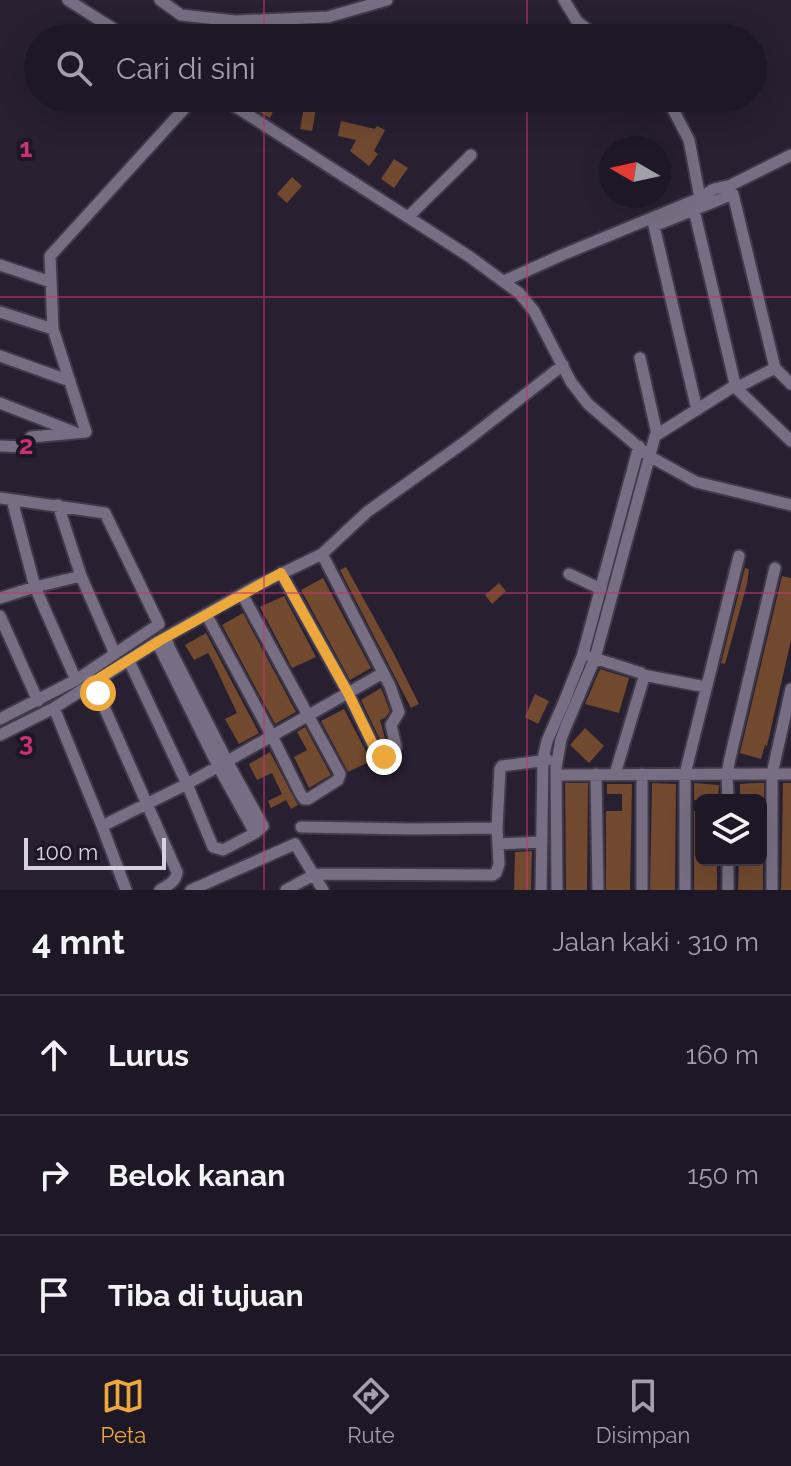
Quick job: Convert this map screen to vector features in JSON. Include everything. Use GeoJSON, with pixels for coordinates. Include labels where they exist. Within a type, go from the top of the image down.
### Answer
{"type":"FeatureCollection","features":[{"type":"Feature","properties":{"kind":"street"},"geometry":{"type":"LineString","coordinates":[[68,0],[106,24]]}},
{"type":"Feature","properties":{"kind":"street"},"geometry":{"type":"LineString","coordinates":[[160,0],[181,15],[235,21],[328,17],[387,0]]}},
{"type":"Feature","properties":{"kind":"street"},"geometry":{"type":"LineString","coordinates":[[564,0],[581,24]]}},
{"type":"Feature","properties":{"kind":"street"},"geometry":{"type":"LineString","coordinates":[[0,446],[24,447],[31,437],[86,432],[53,329],[50,256],[181,112]]}},
{"type":"Feature","properties":{"kind":"street"},"geometry":{"type":"LineString","coordinates":[[244,112],[408,217],[519,293],[534,311],[571,382],[588,404],[649,456],[696,482],[791,505]]}},
{"type":"Feature","properties":{"kind":"street"},"geometry":{"type":"LineString","coordinates":[[674,112],[689,140],[700,198]]}},
{"type":"Feature","properties":{"kind":"street"},"geometry":{"type":"LineString","coordinates":[[408,217],[471,155]]}},
{"type":"Feature","properties":{"kind":"street"},"geometry":{"type":"LineString","coordinates":[[504,281],[700,198],[714,189],[731,185],[791,155]]}},
{"type":"Feature","properties":{"kind":"street"},"geometry":{"type":"LineString","coordinates":[[697,410],[654,226],[733,194],[775,368],[791,384]]}},
{"type":"Feature","properties":{"kind":"street"},"geometry":{"type":"LineString","coordinates":[[694,210],[736,388],[791,441]]}},
{"type":"Feature","properties":{"kind":"street"},"geometry":{"type":"LineString","coordinates":[[0,265],[51,282]]}},
{"type":"Feature","properties":{"kind":"street"},"geometry":{"type":"LineString","coordinates":[[0,312],[53,329]]}},
{"type":"Feature","properties":{"kind":"street"},"geometry":{"type":"LineString","coordinates":[[0,356],[70,381]]}},
{"type":"Feature","properties":{"kind":"street"},"geometry":{"type":"LineString","coordinates":[[557,890],[557,760],[561,739],[595,658],[656,435],[640,358]]}},
{"type":"Feature","properties":{"kind":"street"},"geometry":{"type":"LineString","coordinates":[[130,660],[242,594],[322,554],[367,512],[466,441],[563,365]]}},
{"type":"Feature","properties":{"kind":"street"},"geometry":{"type":"LineString","coordinates":[[541,890],[543,759],[547,741],[583,654],[636,444],[644,437],[656,435],[731,388],[775,368]]}},
{"type":"Feature","properties":{"kind":"street"},"geometry":{"type":"LineString","coordinates":[[0,403],[78,433]]}},
{"type":"Feature","properties":{"kind":"street"},"geometry":{"type":"LineString","coordinates":[[0,719],[38,701],[76,680],[117,656],[159,624],[105,513],[6,499],[35,587],[76,680]]}},
{"type":"Feature","properties":{"kind":"street"},"geometry":{"type":"LineString","coordinates":[[58,505],[81,576],[117,656],[130,660],[213,847],[223,850],[263,826],[223,764],[169,647],[162,639]]}},
{"type":"Feature","properties":{"kind":"street"},"geometry":{"type":"LineString","coordinates":[[281,573],[348,693],[378,755],[389,756],[396,747],[391,725],[399,712],[390,686],[322,554]]}},
{"type":"Feature","properties":{"kind":"street"},"geometry":{"type":"LineString","coordinates":[[685,890],[685,774],[739,556]]}},
{"type":"Feature","properties":{"kind":"street"},"geometry":{"type":"LineString","coordinates":[[728,794],[730,758],[775,568]]}},
{"type":"Feature","properties":{"kind":"street"},"geometry":{"type":"LineString","coordinates":[[569,574],[601,589]]}},
{"type":"Feature","properties":{"kind":"street"},"geometry":{"type":"LineString","coordinates":[[0,598],[81,576]]}},
{"type":"Feature","properties":{"kind":"street"},"geometry":{"type":"LineString","coordinates":[[206,614],[301,795],[308,799],[340,777],[242,594]]}},
{"type":"Feature","properties":{"kind":"street"},"geometry":{"type":"LineString","coordinates":[[0,616],[38,701]]}},
{"type":"Feature","properties":{"kind":"street"},"geometry":{"type":"LineString","coordinates":[[583,654],[643,675],[706,687]]}},
{"type":"Feature","properties":{"kind":"street"},"geometry":{"type":"LineString","coordinates":[[0,735],[54,708],[93,682],[117,656]]}},
{"type":"Feature","properties":{"kind":"street"},"geometry":{"type":"LineString","coordinates":[[102,826],[187,784],[383,673]]}},
{"type":"Feature","properties":{"kind":"street"},"geometry":{"type":"LineString","coordinates":[[615,774],[645,680],[643,675]]}},
{"type":"Feature","properties":{"kind":"street"},"geometry":{"type":"LineString","coordinates":[[93,682],[177,872],[172,883],[160,890]]}},
{"type":"Feature","properties":{"kind":"street"},"geometry":{"type":"LineString","coordinates":[[772,890],[772,774],[791,689]]}},
{"type":"Feature","properties":{"kind":"street"},"geometry":{"type":"LineString","coordinates":[[54,708],[126,890]]}},
{"type":"Feature","properties":{"kind":"street"},"geometry":{"type":"LineString","coordinates":[[494,890],[493,875],[499,864],[500,769],[505,765],[543,759],[557,760]]}},
{"type":"Feature","properties":{"kind":"street"},"geometry":{"type":"LineString","coordinates":[[596,774],[598,890]]}},
{"type":"Feature","properties":{"kind":"street"},"geometry":{"type":"LineString","coordinates":[[642,774],[642,890]]}},
{"type":"Feature","properties":{"kind":"street"},"geometry":{"type":"LineString","coordinates":[[557,775],[791,774]]}},
{"type":"Feature","properties":{"kind":"street"},"geometry":{"type":"LineString","coordinates":[[301,827],[497,828]]}},
{"type":"Feature","properties":{"kind":"street"},"geometry":{"type":"LineString","coordinates":[[498,844],[542,842]]}},
{"type":"Feature","properties":{"kind":"street"},"geometry":{"type":"LineString","coordinates":[[191,890],[295,844],[323,890]]}},
{"type":"Feature","properties":{"kind":"street"},"geometry":{"type":"LineString","coordinates":[[542,859],[557,859]]}},
{"type":"Feature","properties":{"kind":"street"},"geometry":{"type":"LineString","coordinates":[[728,866],[728,890]]}},
{"type":"Feature","properties":{"kind":"street"},"geometry":{"type":"LineString","coordinates":[[286,890],[315,874],[493,875]]}},
{"type":"Feature","properties":{"kind":"building"},"geometry":{"type":"Polygon","coordinates":[[[259,112],[273,112],[270,118],[259,112]]]}},
{"type":"Feature","properties":{"kind":"building"},"geometry":{"type":"Polygon","coordinates":[[[303,112],[315,112],[312,131],[300,129],[303,112]]]}},
{"type":"Feature","properties":{"kind":"building"},"geometry":{"type":"Polygon","coordinates":[[[341,121],[385,130],[374,151],[378,154],[369,166],[350,151],[356,140],[338,136],[341,121]]]}},
{"type":"Feature","properties":{"kind":"building"},"geometry":{"type":"Polygon","coordinates":[[[394,159],[408,168],[394,188],[381,179],[394,159]]]}},
{"type":"Feature","properties":{"kind":"building"},"geometry":{"type":"Polygon","coordinates":[[[292,177],[302,186],[287,203],[277,194],[292,177]]]}},
{"type":"Feature","properties":{"kind":"building"},"geometry":{"type":"Polygon","coordinates":[[[346,567],[419,704],[411,708],[340,570],[346,567]]]}},
{"type":"Feature","properties":{"kind":"building"},"geometry":{"type":"Polygon","coordinates":[[[745,568],[749,569],[747,584],[725,664],[721,663],[745,568]]]}},
{"type":"Feature","properties":{"kind":"building"},"geometry":{"type":"Polygon","coordinates":[[[782,576],[791,578],[791,640],[767,746],[761,759],[740,753],[782,576]]]}},
{"type":"Feature","properties":{"kind":"building"},"geometry":{"type":"Polygon","coordinates":[[[323,578],[371,668],[350,680],[301,590],[323,578]]]}},
{"type":"Feature","properties":{"kind":"building"},"geometry":{"type":"Polygon","coordinates":[[[499,583],[506,591],[492,604],[485,595],[499,583]]]}},
{"type":"Feature","properties":{"kind":"building"},"geometry":{"type":"Polygon","coordinates":[[[284,596],[316,657],[292,668],[260,607],[284,596]]]}},
{"type":"Feature","properties":{"kind":"building"},"geometry":{"type":"Polygon","coordinates":[[[243,613],[296,712],[275,724],[222,625],[243,613]]]}},
{"type":"Feature","properties":{"kind":"building"},"geometry":{"type":"Polygon","coordinates":[[[206,633],[259,733],[239,744],[225,719],[237,713],[213,662],[208,653],[194,660],[185,645],[206,633]]]}},
{"type":"Feature","properties":{"kind":"building"},"geometry":{"type":"Polygon","coordinates":[[[600,669],[629,678],[619,713],[585,704],[600,669]]]}},
{"type":"Feature","properties":{"kind":"building"},"geometry":{"type":"Polygon","coordinates":[[[381,688],[390,711],[380,720],[386,742],[382,744],[361,700],[381,688]]]}},
{"type":"Feature","properties":{"kind":"building"},"geometry":{"type":"Polygon","coordinates":[[[535,694],[549,701],[538,724],[525,717],[535,694]]]}},
{"type":"Feature","properties":{"kind":"building"},"geometry":{"type":"Polygon","coordinates":[[[344,709],[371,761],[348,772],[321,721],[344,709]]]}},
{"type":"Feature","properties":{"kind":"building"},"geometry":{"type":"Polygon","coordinates":[[[305,727],[331,775],[309,788],[294,757],[307,750],[297,732],[305,727]]]}},
{"type":"Feature","properties":{"kind":"building"},"geometry":{"type":"Polygon","coordinates":[[[585,728],[604,746],[589,763],[570,745],[585,728]]]}},
{"type":"Feature","properties":{"kind":"building"},"geometry":{"type":"Polygon","coordinates":[[[270,752],[298,805],[291,809],[286,800],[271,808],[268,801],[282,794],[272,773],[257,780],[249,764],[270,752]]]}},
{"type":"Feature","properties":{"kind":"building"},"geometry":{"type":"Polygon","coordinates":[[[565,783],[588,783],[587,890],[566,890],[565,783]]]}},
{"type":"Feature","properties":{"kind":"building"},"geometry":{"type":"Polygon","coordinates":[[[652,783],[676,784],[675,890],[650,890],[652,783]]]}},
{"type":"Feature","properties":{"kind":"building"},"geometry":{"type":"Polygon","coordinates":[[[694,783],[719,785],[718,794],[695,794],[694,800],[694,783]]]}},
{"type":"Feature","properties":{"kind":"building"},"geometry":{"type":"Polygon","coordinates":[[[764,783],[764,794],[740,794],[740,784],[764,783]]]}},
{"type":"Feature","properties":{"kind":"building"},"geometry":{"type":"Polygon","coordinates":[[[783,783],[791,783],[791,890],[781,890],[783,783]]]}},
{"type":"Feature","properties":{"kind":"building"},"geometry":{"type":"Polygon","coordinates":[[[607,784],[632,784],[630,890],[606,890],[606,811],[622,811],[622,794],[607,794],[607,784]]]}},
{"type":"Feature","properties":{"kind":"building"},"geometry":{"type":"Polygon","coordinates":[[[695,811],[695,866],[717,866],[717,890],[694,890],[695,811]]]}},
{"type":"Feature","properties":{"kind":"building"},"geometry":{"type":"Polygon","coordinates":[[[532,851],[531,890],[514,890],[515,852],[532,851]]]}},
{"type":"Feature","properties":{"kind":"building"},"geometry":{"type":"Polygon","coordinates":[[[739,866],[763,866],[763,890],[738,890],[739,866]]]}},
{"type":"Feature","properties":{"kind":"route"},"geometry":{"type":"LineString","coordinates":[[98,693],[93,682],[281,573],[348,693],[378,755],[384,757]]}}]}
